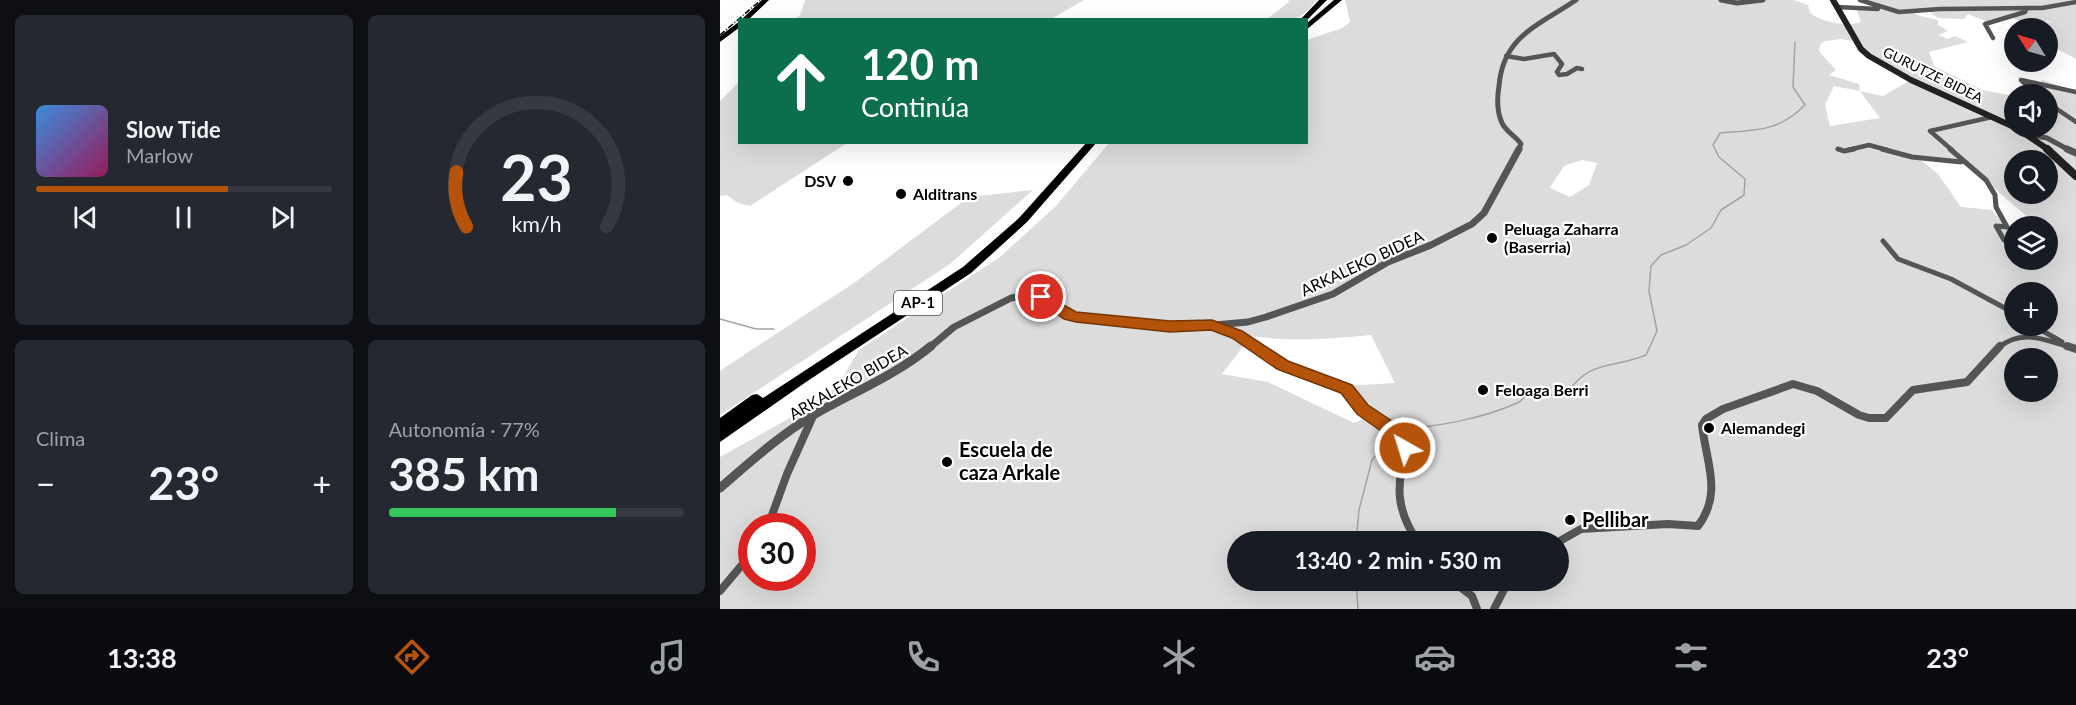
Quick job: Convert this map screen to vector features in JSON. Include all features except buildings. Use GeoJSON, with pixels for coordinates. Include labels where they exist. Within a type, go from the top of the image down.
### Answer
{"type":"FeatureCollection","features":[{"type":"Feature","properties":{"kind":"highway"},"geometry":{"type":"LineString","coordinates":[[1305,18],[1323,0]]}},
{"type":"Feature","properties":{"kind":"highway"},"geometry":{"type":"LineString","coordinates":[[1308,21],[1330,0]]}},
{"type":"Feature","properties":{"kind":"highway"},"geometry":{"type":"LineString","coordinates":[[1308,26],[1338,0]]}},
{"type":"Feature","properties":{"kind":"highway","name":"AP-1"},"geometry":{"type":"LineString","coordinates":[[720,426],[783,381],[961,265],[1013,220],[1082,144]]}},
{"type":"Feature","properties":{"kind":"highway","name":"AP-1"},"geometry":{"type":"LineString","coordinates":[[720,436],[801,378],[974,265],[1023,220],[1092,144]]}},
{"type":"Feature","properties":{"kind":"main road"},"geometry":{"type":"LineString","coordinates":[[746,18],[766,0]]}},
{"type":"Feature","properties":{"kind":"main road","name":"GURUTZE BIDEA"},"geometry":{"type":"LineString","coordinates":[[1834,2],[1861,49],[1869,56],[1911,80],[2004,123]]}},
{"type":"Feature","properties":{"kind":"main road"},"geometry":{"type":"LineString","coordinates":[[720,40],[738,25]]}},
{"type":"Feature","properties":{"kind":"main road","name":"GURUTZE BIDEA"},"geometry":{"type":"LineString","coordinates":[[2030,138],[2076,176]]}},
{"type":"Feature","properties":{"kind":"street","name":"ARKALEKO BIDEA"},"geometry":{"type":"LineString","coordinates":[[720,488],[762,451],[814,415],[906,366],[954,327],[997,303],[1024,295],[1041,297],[1076,317],[1170,326],[1212,325],[1266,317],[1320,299],[1388,262],[1431,246],[1479,218],[1521,144],[1503,125],[1500,117],[1498,85],[1510,45],[1576,0]]}},
{"type":"Feature","properties":{"kind":"street"},"geometry":{"type":"LineString","coordinates":[[1721,0],[1740,3],[1762,0]]}},
{"type":"Feature","properties":{"kind":"street"},"geometry":{"type":"LineString","coordinates":[[1862,1],[1885,10]]}},
{"type":"Feature","properties":{"kind":"street"},"geometry":{"type":"LineString","coordinates":[[1834,2],[1905,12],[1940,9],[2027,8],[2076,2]]}},
{"type":"Feature","properties":{"kind":"street"},"geometry":{"type":"LineString","coordinates":[[1993,38],[1985,24],[2025,12],[2027,8]]}},
{"type":"Feature","properties":{"kind":"street"},"geometry":{"type":"LineString","coordinates":[[1506,57],[1520,59],[1554,54],[1562,64],[1557,72],[1559,75],[1567,74],[1577,68],[1582,69]]}},
{"type":"Feature","properties":{"kind":"street"},"geometry":{"type":"LineString","coordinates":[[2025,84],[2021,80],[2039,84]]}},
{"type":"Feature","properties":{"kind":"street"},"geometry":{"type":"LineString","coordinates":[[2058,88],[2076,92]]}},
{"type":"Feature","properties":{"kind":"street"},"geometry":{"type":"LineString","coordinates":[[2058,110],[2076,122]]}},
{"type":"Feature","properties":{"kind":"street"},"geometry":{"type":"LineString","coordinates":[[1992,117],[1930,130],[1986,180],[1995,195],[1996,207],[2004,222]]}},
{"type":"Feature","properties":{"kind":"street"},"geometry":{"type":"LineString","coordinates":[[2048,138],[2076,153]]}},
{"type":"Feature","properties":{"kind":"street"},"geometry":{"type":"LineString","coordinates":[[1838,149],[1844,152],[1869,146],[1911,157],[1953,163],[1961,162],[1962,159]]}},
{"type":"Feature","properties":{"kind":"street"},"geometry":{"type":"LineString","coordinates":[[2004,227],[1996,226],[2004,240]]}},
{"type":"Feature","properties":{"kind":"street"},"geometry":{"type":"LineString","coordinates":[[1883,241],[1898,259],[1951,279],[2004,308]]}},
{"type":"Feature","properties":{"kind":"street"},"geometry":{"type":"LineString","coordinates":[[1212,325],[1246,338],[1283,365],[1347,389],[1362,410],[1390,427],[1405,442],[1398,501],[1410,531]]}},
{"type":"Feature","properties":{"kind":"street"},"geometry":{"type":"LineString","coordinates":[[2052,336],[2076,349]]}},
{"type":"Feature","properties":{"kind":"street"},"geometry":{"type":"LineString","coordinates":[[1569,536],[1581,530],[1668,524],[1698,526],[1704,518],[1714,493],[1702,425],[1707,418],[1736,402],[1794,383],[1866,417],[1882,419],[1894,413],[1906,395],[1913,390],[1966,382],[2000,346],[2015,337],[2034,337],[2076,349]]}},
{"type":"Feature","properties":{"kind":"street"},"geometry":{"type":"LineString","coordinates":[[773,513],[787,474],[814,415]]}},
{"type":"Feature","properties":{"kind":"street"},"geometry":{"type":"LineString","coordinates":[[720,591],[738,570]]}},
{"type":"Feature","properties":{"kind":"street"},"geometry":{"type":"LineString","coordinates":[[1466,591],[1477,601],[1477,609]]}},
{"type":"Feature","properties":{"kind":"street"},"geometry":{"type":"LineString","coordinates":[[1494,609],[1503,591]]}},
{"type":"Feature","properties":{"kind":"shaded area"},"geometry":{"type":"Polygon","coordinates":[[[805,0],[1084,0],[1053,18],[796,18],[800,15],[805,0]]]}},
{"type":"Feature","properties":{"kind":"shaded area"},"geometry":{"type":"Polygon","coordinates":[[[1288,0],[1317,0],[1295,18],[1268,18],[1289,2],[1288,0]]]}},
{"type":"Feature","properties":{"kind":"shaded area"},"geometry":{"type":"Polygon","coordinates":[[[1345,0],[1794,0],[1808,5],[1810,13],[1821,19],[1848,24],[1861,22],[1856,8],[1880,8],[1863,0],[2076,0],[2076,59],[2058,49],[2058,18],[2007,16],[1988,22],[1968,14],[1964,19],[1938,18],[1930,13],[1941,11],[1910,11],[1938,20],[1938,25],[1948,31],[1939,35],[1947,39],[1955,36],[1968,42],[1929,52],[1934,66],[1982,90],[2004,94],[2004,138],[2058,138],[2058,85],[2076,91],[2076,609],[720,609],[720,457],[788,419],[837,387],[859,350],[1000,257],[1056,206],[1108,144],[1308,144],[1308,40],[1342,28],[1350,22],[1345,0]],[[1841,39],[1825,41],[1820,45],[1819,51],[1836,70],[1829,75],[1859,84],[1860,91],[1883,96],[1909,81],[1860,52],[1852,41],[1841,39]],[[1834,86],[1825,105],[1830,126],[1880,118],[1860,91],[1834,86]],[[2004,150],[2004,197],[1966,164],[1918,158],[1938,174],[1961,207],[1992,210],[2004,225],[2004,270],[2058,270],[2058,216],[2026,216],[2012,204],[2058,204],[2058,150],[2004,150]],[[1582,160],[1564,166],[1550,188],[1570,197],[1589,185],[1597,163],[1582,160]],[[1371,335],[1296,339],[1251,336],[1222,374],[1268,382],[1354,423],[1370,416],[1343,386],[1395,383],[1371,335]]]}},
{"type":"Feature","properties":{"kind":"shaded area"},"geometry":{"type":"Polygon","coordinates":[[[2018,77],[2041,83],[2042,80],[2054,84],[2024,84],[2018,77]]]}},
{"type":"Feature","properties":{"kind":"shaded area"},"geometry":{"type":"Polygon","coordinates":[[[738,83],[738,144],[845,144],[750,206],[738,203],[727,195],[720,196],[720,101],[738,83]]]}},
{"type":"Feature","properties":{"kind":"shaded area"},"geometry":{"type":"Polygon","coordinates":[[[1033,190],[950,264],[720,415],[720,371],[854,283],[969,197],[1033,190]]]}},
{"type":"Feature","properties":{"kind":"waterway"},"geometry":{"type":"LineString","coordinates":[[1403,430],[1476,417],[1504,409],[1533,394],[1565,395],[1575,383],[1593,370],[1646,355],[1657,331],[1649,291],[1651,266],[1661,255],[1686,245],[1711,228],[1721,210],[1744,195],[1745,179],[1719,157],[1713,145],[1720,133],[1756,130],[1776,125],[1805,105],[1793,87],[1795,42]]}},
{"type":"Feature","properties":{"kind":"waterway"},"geometry":{"type":"LineString","coordinates":[[720,319],[756,329],[774,329]]}},
{"type":"Feature","properties":{"kind":"waterway"},"geometry":{"type":"LineString","coordinates":[[1357,531],[1359,510],[1372,460],[1390,440]]}},
{"type":"Feature","properties":{"kind":"waterway"},"geometry":{"type":"LineString","coordinates":[[1357,591],[1358,609]]}},
{"type":"Feature","properties":{"kind":"railway"},"geometry":{"type":"LineString","coordinates":[[740,18],[761,0]]}},
{"type":"Feature","properties":{"kind":"railway"},"geometry":{"type":"LineString","coordinates":[[720,35],[738,20]]}},
{"type":"Feature","properties":{"kind":"place","name":"DSV"},"geometry":{"type":"Point","coordinates":[848,181]}},
{"type":"Feature","properties":{"kind":"place","name":"Alditrans"},"geometry":{"type":"Point","coordinates":[901,194]}},
{"type":"Feature","properties":{"kind":"place","name":"Peluaga Zaharra (Baserria)"},"geometry":{"type":"Point","coordinates":[1492,238]}},
{"type":"Feature","properties":{"kind":"place","name":"Feloaga Berri"},"geometry":{"type":"Point","coordinates":[1483,390]}},
{"type":"Feature","properties":{"kind":"place","name":"Alemandegi"},"geometry":{"type":"Point","coordinates":[1709,428]}},
{"type":"Feature","properties":{"kind":"place","name":"Escuela de caza Arkale"},"geometry":{"type":"Point","coordinates":[947,462]}},
{"type":"Feature","properties":{"kind":"place","name":"Pellibar"},"geometry":{"type":"Point","coordinates":[1570,520]}},
{"type":"Feature","properties":{"kind":"route"},"geometry":{"type":"LineString","coordinates":[[1041,297],[1060,310],[1076,317],[1150,325],[1191,327],[1212,325],[1237,334],[1246,338],[1274,361],[1347,389],[1362,410],[1401,436],[1405,442],[1405,448]]}}]}
